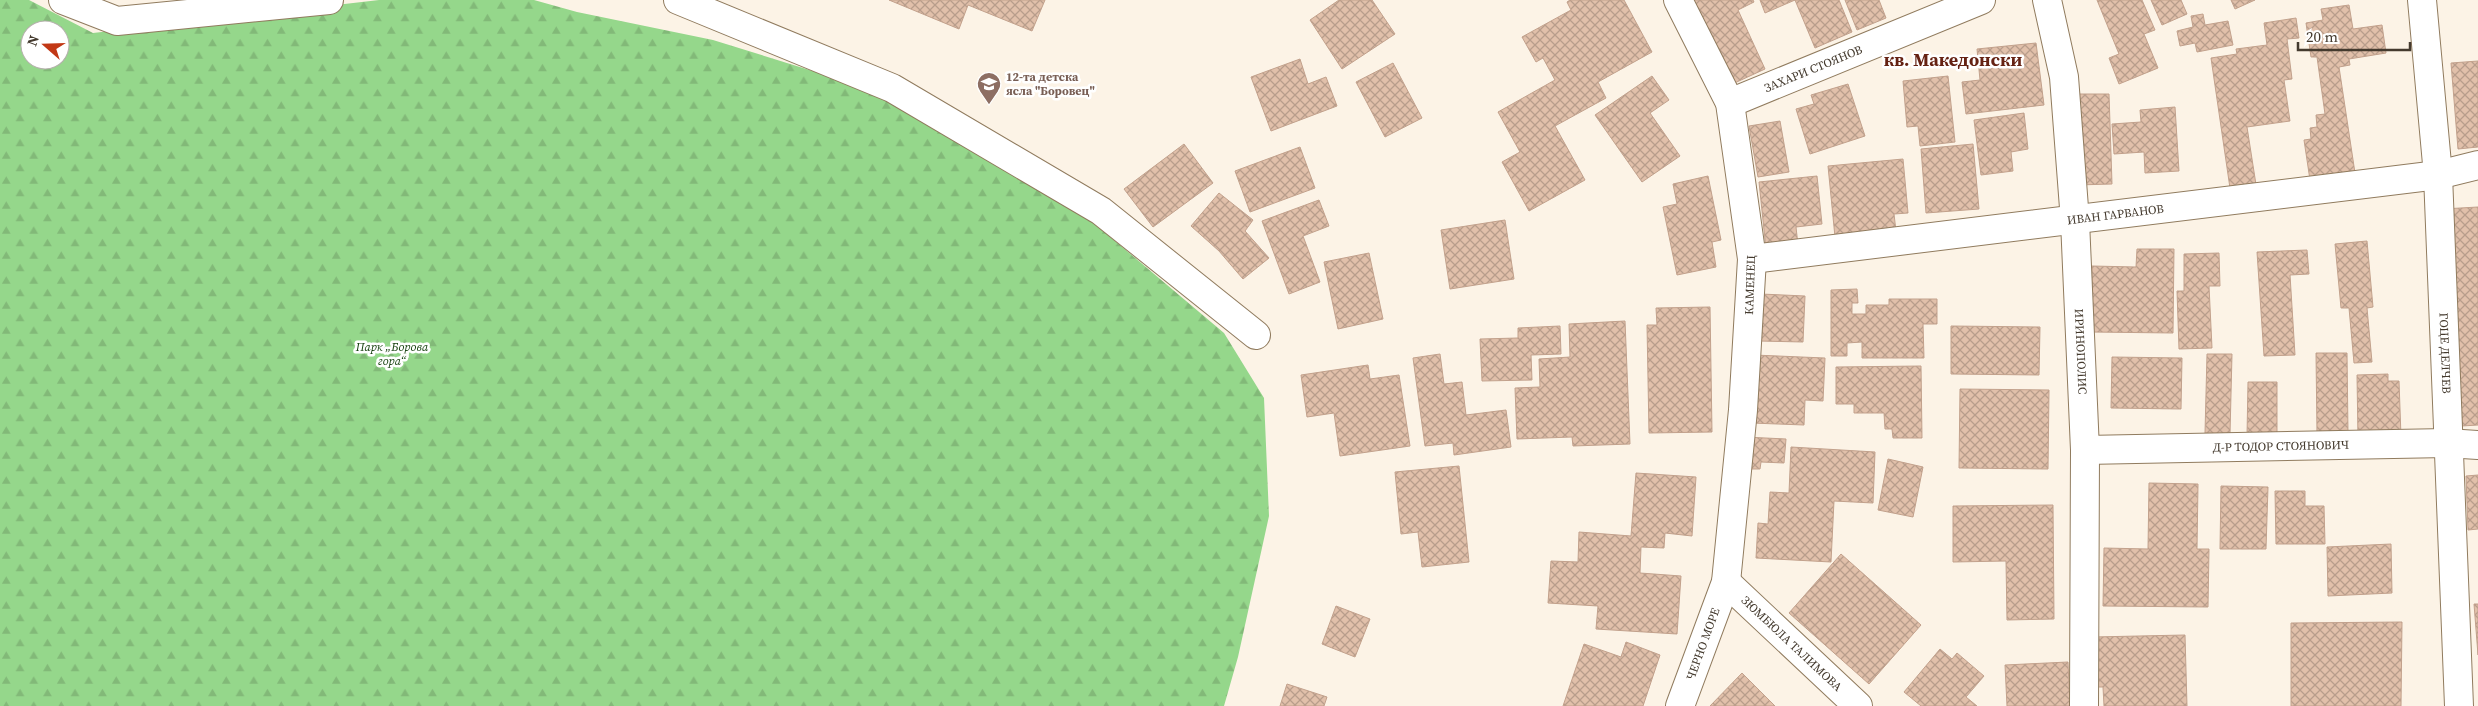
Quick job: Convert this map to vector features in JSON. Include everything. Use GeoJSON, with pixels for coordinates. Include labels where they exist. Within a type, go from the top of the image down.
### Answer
{"type":"FeatureCollection","features":[{"type":"Feature","properties":{"kind":"street"},"geometry":{"type":"LineString","coordinates":[[63,0],[117,21],[329,0]]}},
{"type":"Feature","properties":{"kind":"street"},"geometry":{"type":"LineString","coordinates":[[678,0],[892,88],[1101,210],[1256,335]]}},
{"type":"Feature","properties":{"kind":"street","name":"КАМЕНЕЦ"},"geometry":{"type":"LineString","coordinates":[[1678,0],[1730,103],[1752,259],[1743,410],[1726,582]]}},
{"type":"Feature","properties":{"kind":"street","name":"ЗАХАРИ СТОЯНОВ"},"geometry":{"type":"LineString","coordinates":[[1730,103],[1981,0]]}},
{"type":"Feature","properties":{"kind":"street","name":"ИРИНОПОЛИС"},"geometry":{"type":"LineString","coordinates":[[2047,0],[2064,77],[2075,221],[2085,450],[2084,706]]}},
{"type":"Feature","properties":{"kind":"street","name":"ГОЦЕ ДЕЛЧЕВ"},"geometry":{"type":"LineString","coordinates":[[2422,0],[2438,175],[2458,706]]}},
{"type":"Feature","properties":{"kind":"street","name":"ИВАН ГАРВАНОВ"},"geometry":{"type":"LineString","coordinates":[[1752,259],[2075,221],[2438,175],[2478,165]]}},
{"type":"Feature","properties":{"kind":"street","name":"Д-Р ТОДОР СТОЯНОВИЧ"},"geometry":{"type":"LineString","coordinates":[[2085,450],[2447,443],[2478,445]]}},
{"type":"Feature","properties":{"kind":"street","name":"ЧЕРНО МОРЕ"},"geometry":{"type":"LineString","coordinates":[[1680,706],[1726,582]]}},
{"type":"Feature","properties":{"kind":"street","name":"ЗЮМБЮЛА ТАЛИМОВА"},"geometry":{"type":"LineString","coordinates":[[1726,582],[1858,706]]}},
{"type":"Feature","properties":{"kind":"green space","name":"Парк „Борова гора“"},"geometry":{"type":"Polygon","coordinates":[[[0,0],[29,0],[68,20],[20,20],[20,70],[70,70],[70,21],[93,33],[379,0],[534,0],[577,12],[713,40],[877,91],[1089,219],[1224,333],[1264,398],[1269,516],[1238,657],[1224,706],[0,706],[0,0]]]}},
{"type":"Feature","properties":{"kind":"building"},"geometry":{"type":"Polygon","coordinates":[[[889,0],[1045,0],[1032,31],[968,5],[959,29],[889,0]]]}},
{"type":"Feature","properties":{"kind":"building"},"geometry":{"type":"Polygon","coordinates":[[[1339,0],[1372,0],[1395,34],[1342,69],[1310,20],[1339,0]]]}},
{"type":"Feature","properties":{"kind":"building"},"geometry":{"type":"Polygon","coordinates":[[[1570,0],[1624,0],[1652,52],[1598,82],[1606,98],[1555,126],[1585,180],[1529,211],[1502,162],[1520,152],[1498,112],[1555,80],[1543,58],[1536,62],[1522,37],[1571,10],[1567,2],[1570,0]]]}},
{"type":"Feature","properties":{"kind":"building"},"geometry":{"type":"Polygon","coordinates":[[[1690,0],[1753,0],[1754,2],[1738,10],[1765,69],[1728,86],[1690,0]]]}},
{"type":"Feature","properties":{"kind":"building"},"geometry":{"type":"Polygon","coordinates":[[[1760,0],[1795,0],[1765,13],[1760,0]]]}},
{"type":"Feature","properties":{"kind":"building"},"geometry":{"type":"Polygon","coordinates":[[[1795,0],[1839,0],[1852,32],[1815,48],[1795,0]]]}},
{"type":"Feature","properties":{"kind":"building"},"geometry":{"type":"Polygon","coordinates":[[[1845,0],[1879,0],[1886,18],[1857,30],[1845,0]]]}},
{"type":"Feature","properties":{"kind":"building"},"geometry":{"type":"Polygon","coordinates":[[[2097,0],[2142,0],[2155,30],[2144,34],[2158,68],[2119,84],[2109,58],[2119,54],[2097,0]]]}},
{"type":"Feature","properties":{"kind":"building"},"geometry":{"type":"Polygon","coordinates":[[[2151,0],[2181,0],[2187,14],[2162,25],[2151,0]]]}},
{"type":"Feature","properties":{"kind":"building"},"geometry":{"type":"Polygon","coordinates":[[[2231,0],[2255,0],[2235,9],[2231,0]]]}},
{"type":"Feature","properties":{"kind":"building"},"geometry":{"type":"Polygon","coordinates":[[[2349,5],[2353,29],[2382,25],[2386,53],[2349,59],[2350,65],[2339,67],[2355,173],[2310,180],[2304,140],[2311,139],[2310,128],[2317,127],[2316,115],[2325,114],[2317,57],[2311,57],[2306,23],[2323,20],[2321,9],[2349,5]]]}},
{"type":"Feature","properties":{"kind":"building"},"geometry":{"type":"Polygon","coordinates":[[[2203,14],[2205,25],[2228,21],[2233,45],[2197,52],[2195,43],[2180,46],[2177,31],[2193,27],[2191,16],[2203,14]]]}},
{"type":"Feature","properties":{"kind":"building"},"geometry":{"type":"Polygon","coordinates":[[[2296,18],[2299,38],[2287,39],[2292,79],[2284,80],[2290,121],[2247,127],[2257,191],[2231,195],[2211,58],[2237,54],[2236,49],[2267,45],[2264,23],[2296,18]]]}},
{"type":"Feature","properties":{"kind":"building"},"geometry":{"type":"Polygon","coordinates":[[[2036,43],[2044,105],[1966,114],[1962,82],[1980,80],[1977,49],[2036,43]]]}},
{"type":"Feature","properties":{"kind":"building"},"geometry":{"type":"Polygon","coordinates":[[[1300,59],[1308,84],[1326,77],[1337,106],[1271,131],[1251,77],[1300,59]]]}},
{"type":"Feature","properties":{"kind":"building"},"geometry":{"type":"Polygon","coordinates":[[[2478,61],[2478,147],[2458,149],[2451,63],[2478,61]]]}},
{"type":"Feature","properties":{"kind":"building"},"geometry":{"type":"Polygon","coordinates":[[[1393,63],[1422,118],[1385,137],[1356,82],[1393,63]]]}},
{"type":"Feature","properties":{"kind":"building"},"geometry":{"type":"Polygon","coordinates":[[[1652,76],[1669,100],[1650,113],[1680,156],[1642,182],[1595,115],[1652,76]]]}},
{"type":"Feature","properties":{"kind":"building"},"geometry":{"type":"Polygon","coordinates":[[[1948,76],[1955,142],[1920,146],[1918,126],[1907,127],[1903,81],[1948,76]]]}},
{"type":"Feature","properties":{"kind":"building"},"geometry":{"type":"Polygon","coordinates":[[[1848,84],[1865,136],[1810,154],[1796,109],[1814,104],[1811,95],[1848,84]]]}},
{"type":"Feature","properties":{"kind":"building"},"geometry":{"type":"Polygon","coordinates":[[[2073,94],[2109,94],[2112,184],[2076,185],[2073,94]]]}},
{"type":"Feature","properties":{"kind":"building"},"geometry":{"type":"Polygon","coordinates":[[[2175,107],[2179,171],[2145,173],[2144,152],[2114,154],[2112,124],[2141,122],[2140,110],[2175,107]]]}},
{"type":"Feature","properties":{"kind":"building"},"geometry":{"type":"Polygon","coordinates":[[[2024,113],[2028,149],[2011,152],[2013,171],[1981,175],[1974,120],[2024,113]]]}},
{"type":"Feature","properties":{"kind":"building"},"geometry":{"type":"Polygon","coordinates":[[[1780,121],[1789,172],[1758,177],[1749,126],[1780,121]]]}},
{"type":"Feature","properties":{"kind":"building"},"geometry":{"type":"Polygon","coordinates":[[[1184,144],[1213,183],[1153,227],[1124,189],[1184,144]]]}},
{"type":"Feature","properties":{"kind":"building"},"geometry":{"type":"Polygon","coordinates":[[[1973,144],[1979,209],[1926,213],[1921,149],[1973,144]]]}},
{"type":"Feature","properties":{"kind":"building"},"geometry":{"type":"Polygon","coordinates":[[[1300,147],[1315,188],[1250,212],[1235,171],[1300,147]]]}},
{"type":"Feature","properties":{"kind":"building"},"geometry":{"type":"Polygon","coordinates":[[[1903,159],[1908,213],[1894,214],[1896,231],[1835,237],[1828,166],[1903,159]]]}},
{"type":"Feature","properties":{"kind":"building"},"geometry":{"type":"Polygon","coordinates":[[[1708,176],[1721,240],[1712,242],[1716,267],[1677,275],[1663,207],[1677,204],[1673,184],[1708,176]]]}},
{"type":"Feature","properties":{"kind":"building"},"geometry":{"type":"Polygon","coordinates":[[[1817,176],[1822,224],[1796,227],[1798,245],[1766,249],[1759,182],[1817,176]]]}},
{"type":"Feature","properties":{"kind":"building"},"geometry":{"type":"Polygon","coordinates":[[[1219,193],[1253,220],[1245,231],[1269,258],[1243,279],[1219,251],[1191,226],[1219,193]]]}},
{"type":"Feature","properties":{"kind":"building"},"geometry":{"type":"Polygon","coordinates":[[[1319,200],[1329,226],[1303,236],[1320,282],[1289,294],[1262,221],[1319,200]]]}},
{"type":"Feature","properties":{"kind":"building"},"geometry":{"type":"Polygon","coordinates":[[[2478,207],[2478,425],[2462,426],[2443,209],[2478,207]]]}},
{"type":"Feature","properties":{"kind":"building"},"geometry":{"type":"Polygon","coordinates":[[[1505,220],[1514,279],[1450,289],[1441,230],[1505,220]]]}},
{"type":"Feature","properties":{"kind":"building"},"geometry":{"type":"Polygon","coordinates":[[[2367,241],[2373,307],[2367,308],[2372,362],[2354,363],[2349,308],[2341,308],[2335,244],[2367,241]]]}},
{"type":"Feature","properties":{"kind":"building"},"geometry":{"type":"Polygon","coordinates":[[[2137,249],[2174,249],[2173,333],[2091,332],[2092,266],[2136,267],[2137,249]]]}},
{"type":"Feature","properties":{"kind":"building"},"geometry":{"type":"Polygon","coordinates":[[[2307,250],[2309,274],[2290,275],[2295,355],[2264,356],[2257,252],[2307,250]]]}},
{"type":"Feature","properties":{"kind":"building"},"geometry":{"type":"Polygon","coordinates":[[[1369,253],[1383,319],[1338,329],[1324,262],[1369,253]]]}},
{"type":"Feature","properties":{"kind":"building"},"geometry":{"type":"Polygon","coordinates":[[[2219,253],[2220,286],[2209,286],[2212,348],[2179,349],[2177,291],[2184,291],[2184,254],[2219,253]]]}},
{"type":"Feature","properties":{"kind":"building"},"geometry":{"type":"Polygon","coordinates":[[[1857,289],[1858,303],[1852,303],[1852,314],[1866,314],[1866,305],[1889,305],[1889,299],[1937,299],[1937,324],[1923,324],[1924,358],[1862,358],[1862,342],[1847,343],[1847,356],[1831,356],[1831,290],[1857,289]]]}},
{"type":"Feature","properties":{"kind":"building"},"geometry":{"type":"Polygon","coordinates":[[[1761,294],[1805,296],[1803,342],[1759,341],[1761,294]]]}},
{"type":"Feature","properties":{"kind":"building"},"geometry":{"type":"Polygon","coordinates":[[[1710,307],[1712,432],[1649,433],[1647,325],[1657,325],[1656,308],[1710,307]]]}},
{"type":"Feature","properties":{"kind":"building"},"geometry":{"type":"Polygon","coordinates":[[[1625,321],[1630,444],[1573,446],[1572,437],[1517,439],[1515,388],[1540,387],[1539,359],[1570,357],[1569,324],[1625,321]]]}},
{"type":"Feature","properties":{"kind":"building"},"geometry":{"type":"Polygon","coordinates":[[[1560,326],[1561,354],[1531,355],[1532,380],[1482,381],[1480,339],[1518,338],[1518,328],[1560,326]]]}},
{"type":"Feature","properties":{"kind":"building"},"geometry":{"type":"Polygon","coordinates":[[[1951,326],[2040,327],[2039,375],[1951,374],[1951,326]]]}},
{"type":"Feature","properties":{"kind":"building"},"geometry":{"type":"Polygon","coordinates":[[[2316,353],[2347,353],[2348,433],[2317,434],[2316,353]]]}},
{"type":"Feature","properties":{"kind":"building"},"geometry":{"type":"Polygon","coordinates":[[[1440,354],[1444,384],[1462,382],[1466,415],[1506,410],[1511,447],[1454,455],[1453,443],[1425,446],[1413,358],[1440,354]]]}},
{"type":"Feature","properties":{"kind":"building"},"geometry":{"type":"Polygon","coordinates":[[[2207,354],[2232,354],[2230,434],[2205,433],[2207,354]]]}},
{"type":"Feature","properties":{"kind":"building"},"geometry":{"type":"Polygon","coordinates":[[[1754,355],[1825,358],[1823,401],[1805,400],[1804,425],[1751,423],[1754,355]]]}},
{"type":"Feature","properties":{"kind":"building"},"geometry":{"type":"Polygon","coordinates":[[[2112,357],[2182,358],[2181,409],[2111,408],[2112,357]]]}},
{"type":"Feature","properties":{"kind":"building"},"geometry":{"type":"Polygon","coordinates":[[[1368,365],[1370,379],[1399,375],[1410,446],[1340,456],[1334,413],[1307,417],[1301,375],[1368,365]]]}},
{"type":"Feature","properties":{"kind":"building"},"geometry":{"type":"Polygon","coordinates":[[[1921,366],[1922,438],[1893,438],[1892,429],[1885,429],[1884,413],[1854,413],[1854,404],[1836,404],[1836,367],[1921,366]]]}},
{"type":"Feature","properties":{"kind":"building"},"geometry":{"type":"Polygon","coordinates":[[[2388,374],[2388,381],[2399,381],[2401,437],[2358,439],[2357,375],[2388,374]]]}},
{"type":"Feature","properties":{"kind":"building"},"geometry":{"type":"Polygon","coordinates":[[[2248,382],[2277,382],[2277,436],[2247,436],[2248,382]]]}},
{"type":"Feature","properties":{"kind":"building"},"geometry":{"type":"Polygon","coordinates":[[[1960,389],[2049,390],[2048,469],[1959,468],[1960,389]]]}},
{"type":"Feature","properties":{"kind":"building"},"geometry":{"type":"Polygon","coordinates":[[[1745,437],[1786,439],[1784,463],[1761,462],[1760,469],[1744,469],[1745,437]]]}},
{"type":"Feature","properties":{"kind":"building"},"geometry":{"type":"Polygon","coordinates":[[[1791,447],[1875,452],[1873,503],[1834,501],[1831,562],[1756,558],[1758,523],[1768,524],[1770,492],[1789,493],[1791,447]]]}},
{"type":"Feature","properties":{"kind":"building"},"geometry":{"type":"Polygon","coordinates":[[[1888,459],[1923,467],[1913,517],[1878,510],[1888,459]]]}},
{"type":"Feature","properties":{"kind":"building"},"geometry":{"type":"Polygon","coordinates":[[[1459,466],[1469,562],[1422,567],[1418,532],[1401,534],[1395,472],[1459,466]]]}},
{"type":"Feature","properties":{"kind":"building"},"geometry":{"type":"Polygon","coordinates":[[[1636,473],[1696,477],[1692,536],[1665,533],[1664,548],[1641,547],[1640,573],[1681,576],[1677,634],[1596,629],[1598,606],[1548,603],[1551,561],[1578,562],[1579,532],[1631,536],[1636,473]]]}},
{"type":"Feature","properties":{"kind":"building"},"geometry":{"type":"Polygon","coordinates":[[[2478,475],[2478,529],[2468,530],[2466,476],[2478,475]]]}},
{"type":"Feature","properties":{"kind":"building"},"geometry":{"type":"Polygon","coordinates":[[[2149,483],[2198,484],[2197,549],[2209,549],[2208,607],[2103,606],[2104,548],[2148,549],[2149,483]]]}},
{"type":"Feature","properties":{"kind":"building"},"geometry":{"type":"Polygon","coordinates":[[[2221,486],[2268,487],[2266,549],[2220,549],[2221,486]]]}},
{"type":"Feature","properties":{"kind":"building"},"geometry":{"type":"Polygon","coordinates":[[[2275,491],[2305,491],[2305,506],[2324,506],[2325,544],[2276,544],[2275,491]]]}},
{"type":"Feature","properties":{"kind":"building"},"geometry":{"type":"Polygon","coordinates":[[[2053,505],[2054,619],[2007,620],[2006,561],[1953,562],[1953,506],[2053,505]]]}},
{"type":"Feature","properties":{"kind":"building"},"geometry":{"type":"Polygon","coordinates":[[[2391,544],[2392,593],[2328,596],[2327,547],[2391,544]]]}},
{"type":"Feature","properties":{"kind":"building"},"geometry":{"type":"Polygon","coordinates":[[[1841,554],[1921,625],[1869,684],[1789,613],[1841,554]]]}},
{"type":"Feature","properties":{"kind":"building"},"geometry":{"type":"Polygon","coordinates":[[[2474,604],[2478,604],[2478,655],[2474,604]]]}},
{"type":"Feature","properties":{"kind":"building"},"geometry":{"type":"Polygon","coordinates":[[[1336,606],[1370,619],[1355,657],[1322,644],[1336,606]]]}},
{"type":"Feature","properties":{"kind":"building"},"geometry":{"type":"Polygon","coordinates":[[[2402,622],[2401,706],[2291,706],[2291,623],[2402,622]]]}},
{"type":"Feature","properties":{"kind":"building"},"geometry":{"type":"Polygon","coordinates":[[[2185,635],[2187,706],[2104,706],[2103,687],[2094,687],[2093,637],[2185,635]]]}},
{"type":"Feature","properties":{"kind":"building"},"geometry":{"type":"Polygon","coordinates":[[[1626,642],[1660,655],[1643,706],[1563,706],[1584,644],[1621,657],[1626,642]]]}},
{"type":"Feature","properties":{"kind":"building"},"geometry":{"type":"Polygon","coordinates":[[[1940,649],[1952,659],[1957,653],[1984,676],[1966,697],[1977,706],[1921,706],[1904,692],[1940,649]]]}},
{"type":"Feature","properties":{"kind":"building"},"geometry":{"type":"Polygon","coordinates":[[[2068,662],[2070,706],[2007,706],[2005,665],[2068,662]]]}},
{"type":"Feature","properties":{"kind":"building"},"geometry":{"type":"Polygon","coordinates":[[[1742,673],[1775,706],[1710,706],[1742,673]]]}},
{"type":"Feature","properties":{"kind":"building"},"geometry":{"type":"Polygon","coordinates":[[[1287,684],[1327,697],[1324,706],[1280,706],[1287,684]]]}},
{"type":"Feature","properties":{"kind":"place","name":"12-та детска ясла \"Боровец\""},"geometry":{"type":"Point","coordinates":[989,105]}},
{"type":"Feature","properties":{"kind":"district","name":"кв. Македонски"},"geometry":{"type":"Point","coordinates":[1953,60]}}]}
